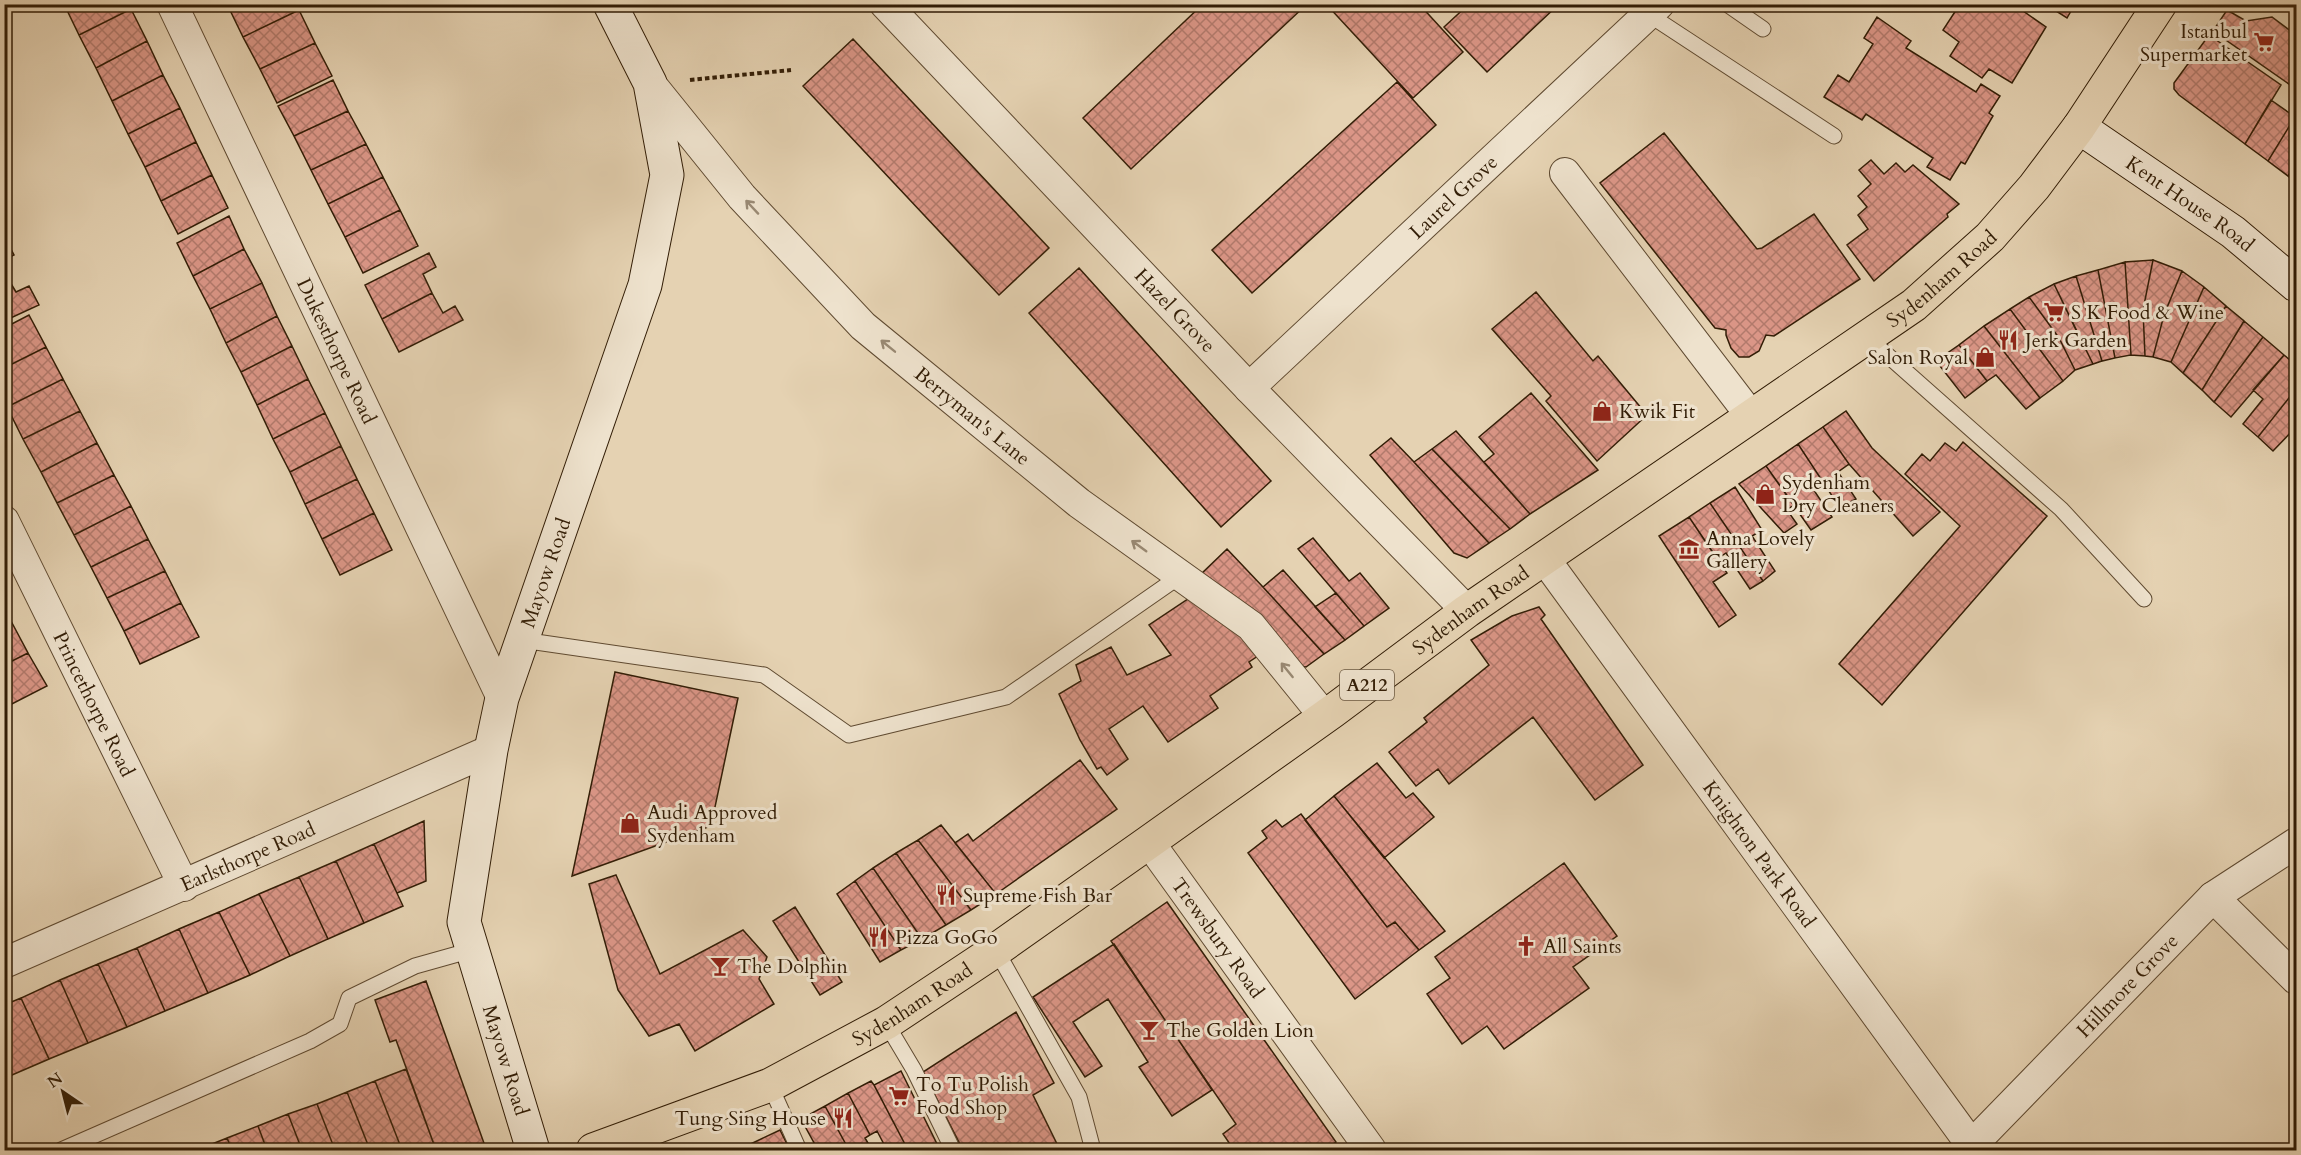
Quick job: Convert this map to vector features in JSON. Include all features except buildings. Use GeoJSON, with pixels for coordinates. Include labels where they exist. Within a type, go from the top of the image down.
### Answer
{"type":"FeatureCollection","features":[{"type":"Feature","properties":{"kind":"main road","name":"Sydenham Road"},"geometry":{"type":"LineString","coordinates":[[593,1150],[770,1085],[886,1023],[996,950],[1149,842],[1467,611],[1914,305],[1990,237],[2034,187],[2079,127],[2160,4]]}},
{"type":"Feature","properties":{"kind":"street","name":"Dukesthorpe Road"},"geometry":{"type":"LineString","coordinates":[[172,4],[502,698]]}},
{"type":"Feature","properties":{"kind":"street","name":"Mayow Road"},"geometry":{"type":"LineString","coordinates":[[533,1150],[464,922],[491,750],[502,698],[645,285],[667,176],[650,83],[610,4]]}},
{"type":"Feature","properties":{"kind":"street","name":"Hazel Grove"},"geometry":{"type":"LineString","coordinates":[[885,4],[1249,388],[1467,611]]}},
{"type":"Feature","properties":{"kind":"street","name":"Laurel Grove"},"geometry":{"type":"LineString","coordinates":[[1249,388],[1653,9]]}},
{"type":"Feature","properties":{"kind":"street","name":"Berryman's Lane"},"geometry":{"type":"LineString","coordinates":[[650,83],[742,197],[863,326],[1079,503],[1251,626],[1324,716]]}},
{"type":"Feature","properties":{"kind":"street","name":"Kent House Road"},"geometry":{"type":"LineString","coordinates":[[2079,127],[2233,232],[2296,285]]}},
{"type":"Feature","properties":{"kind":"street"},"geometry":{"type":"LineString","coordinates":[[1565,173],[1751,416]]}},
{"type":"Feature","properties":{"kind":"street","name":"Princethorpe Road"},"geometry":{"type":"LineString","coordinates":[[4,520],[184,886]]}},
{"type":"Feature","properties":{"kind":"street","name":"Knighton Park Road"},"geometry":{"type":"LineString","coordinates":[[1544,558],[1973,1148]]}},
{"type":"Feature","properties":{"kind":"street","name":"Earlsthorpe Road"},"geometry":{"type":"LineString","coordinates":[[4,963],[491,750]]}},
{"type":"Feature","properties":{"kind":"street","name":"Trewsbury Road"},"geometry":{"type":"LineString","coordinates":[[1149,842],[1371,1150]]}},
{"type":"Feature","properties":{"kind":"street","name":"Hillmore Grove"},"geometry":{"type":"LineString","coordinates":[[1973,1148],[2213,897],[2296,843]]}},
{"type":"Feature","properties":{"kind":"street"},"geometry":{"type":"LineString","coordinates":[[2213,897],[2296,979]]}},
{"type":"Feature","properties":{"kind":"lane"},"geometry":{"type":"LineString","coordinates":[[1732,6],[1763,30]]}},
{"type":"Feature","properties":{"kind":"lane"},"geometry":{"type":"LineString","coordinates":[[1653,9],[1834,136]]}},
{"type":"Feature","properties":{"kind":"lane"},"geometry":{"type":"LineString","coordinates":[[1867,337],[2061,509],[2144,599]]}},
{"type":"Feature","properties":{"kind":"lane"},"geometry":{"type":"LineString","coordinates":[[522,640],[764,675],[849,735],[1006,697],[1180,576]]}},
{"type":"Feature","properties":{"kind":"lane"},"geometry":{"type":"LineString","coordinates":[[61,1150],[310,1041],[340,1024],[350,998],[415,966],[472,950]]}},
{"type":"Feature","properties":{"kind":"lane"},"geometry":{"type":"LineString","coordinates":[[996,950],[1079,1097],[1093,1150]]}},
{"type":"Feature","properties":{"kind":"lane"},"geometry":{"type":"LineString","coordinates":[[886,1023],[914,1070],[953,1150]]}},
{"type":"Feature","properties":{"kind":"lane"},"geometry":{"type":"LineString","coordinates":[[770,1085],[799,1150]]}},
{"type":"Feature","properties":{"kind":"path"},"geometry":{"type":"LineString","coordinates":[[650,83],[791,70]]}},
{"type":"Feature","properties":{"kind":"place","name":"Istanbul Supermarket"},"geometry":{"type":"Point","coordinates":[2264,42]}},
{"type":"Feature","properties":{"kind":"place","name":"S K Food & Wine"},"geometry":{"type":"Point","coordinates":[2054,312]}},
{"type":"Feature","properties":{"kind":"place","name":"Jerk Garden"},"geometry":{"type":"Point","coordinates":[2008,340]}},
{"type":"Feature","properties":{"kind":"place","name":"Salon Royal"},"geometry":{"type":"Point","coordinates":[1985,357]}},
{"type":"Feature","properties":{"kind":"place","name":"Kwik Fit"},"geometry":{"type":"Point","coordinates":[1602,411]}},
{"type":"Feature","properties":{"kind":"place","name":"Sydenham Dry Cleaners"},"geometry":{"type":"Point","coordinates":[1765,494]}},
{"type":"Feature","properties":{"kind":"place","name":"Anna Lovely Gallery"},"geometry":{"type":"Point","coordinates":[1689,549]}},
{"type":"Feature","properties":{"kind":"place","name":"Audi Approved Sydenham"},"geometry":{"type":"Point","coordinates":[630,823]}},
{"type":"Feature","properties":{"kind":"place","name":"Supreme Fish Bar"},"geometry":{"type":"Point","coordinates":[946,895]}},
{"type":"Feature","properties":{"kind":"place","name":"Pizza GoGo"},"geometry":{"type":"Point","coordinates":[878,937]}},
{"type":"Feature","properties":{"kind":"place","name":"All Saints"},"geometry":{"type":"Point","coordinates":[1526,946]}},
{"type":"Feature","properties":{"kind":"place","name":"The Dolphin"},"geometry":{"type":"Point","coordinates":[720,966]}},
{"type":"Feature","properties":{"kind":"place","name":"The Golden Lion"},"geometry":{"type":"Point","coordinates":[1149,1030]}},
{"type":"Feature","properties":{"kind":"place","name":"To Tu Polish Food Shop"},"geometry":{"type":"Point","coordinates":[899,1096]}},
{"type":"Feature","properties":{"kind":"place","name":"Tung Sing House"},"geometry":{"type":"Point","coordinates":[843,1118]}}]}
